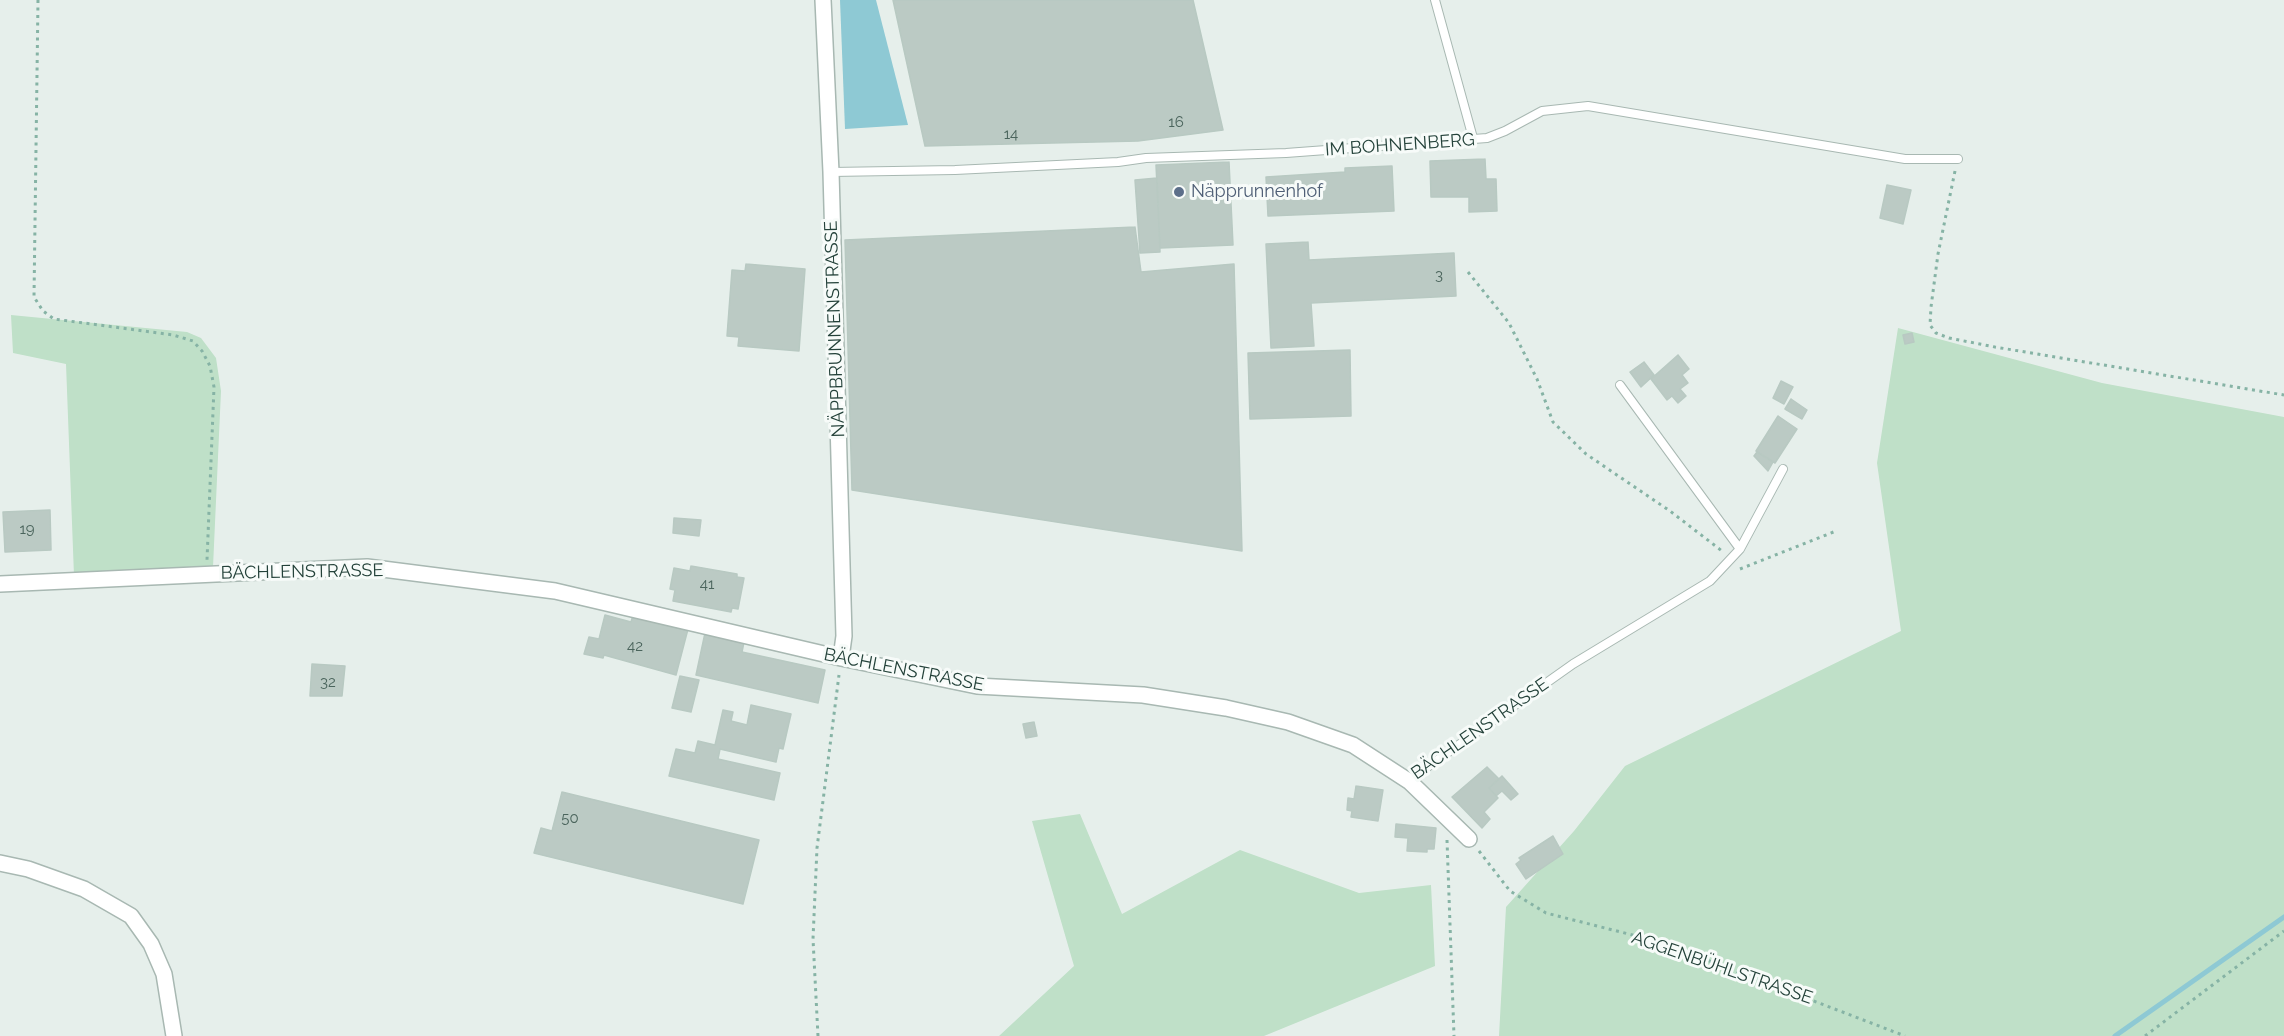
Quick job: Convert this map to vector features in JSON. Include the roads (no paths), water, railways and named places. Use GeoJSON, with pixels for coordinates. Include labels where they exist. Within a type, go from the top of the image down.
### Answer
{"type":"FeatureCollection","features":[{"type":"Feature","properties":{"kind":"street","name":"NÄPPBRUNNENSTRASSE"},"geometry":{"type":"LineString","coordinates":[[823,0],[831,172],[844,636],[841,658]]}},
{"type":"Feature","properties":{"kind":"street","name":"BÄCHLENSTRASSE"},"geometry":{"type":"LineString","coordinates":[[0,584],[367,567],[555,591],[841,658],[977,686],[1143,695],[1226,708],[1288,722],[1353,745],[1410,782]]}},
{"type":"Feature","properties":{"kind":"street"},"geometry":{"type":"LineString","coordinates":[[1410,782],[1469,839]]}},
{"type":"Feature","properties":{"kind":"street"},"geometry":{"type":"LineString","coordinates":[[0,863],[28,869],[84,889],[130,916],[151,944],[164,974],[174,1036]]}},
{"type":"Feature","properties":{"kind":"lane"},"geometry":{"type":"LineString","coordinates":[[1435,0],[1473,138]]}},
{"type":"Feature","properties":{"kind":"lane","name":"IM BOHNENBERG"},"geometry":{"type":"LineString","coordinates":[[831,172],[955,170],[1118,162],[1146,158],[1286,153],[1487,138],[1542,111],[1588,106],[1905,159],[1958,159]]}},
{"type":"Feature","properties":{"kind":"lane"},"geometry":{"type":"LineString","coordinates":[[1620,385],[1740,549],[1783,469]]}},
{"type":"Feature","properties":{"kind":"lane","name":"BÄCHLENSTRASSE"},"geometry":{"type":"LineString","coordinates":[[1410,782],[1419,773],[1573,664],[1710,580],[1740,549]]}},
{"type":"Feature","properties":{"kind":"water"},"geometry":{"type":"Polygon","coordinates":[[[840,0],[876,0],[908,125],[845,129],[840,0]]]}},
{"type":"Feature","properties":{"kind":"waterway"},"geometry":{"type":"LineString","coordinates":[[2115,1036],[2284,917]]}},
{"type":"Feature","properties":{"kind":"place","name":"Näpprunnenhof"},"geometry":{"type":"Point","coordinates":[1179,192]}}]}
